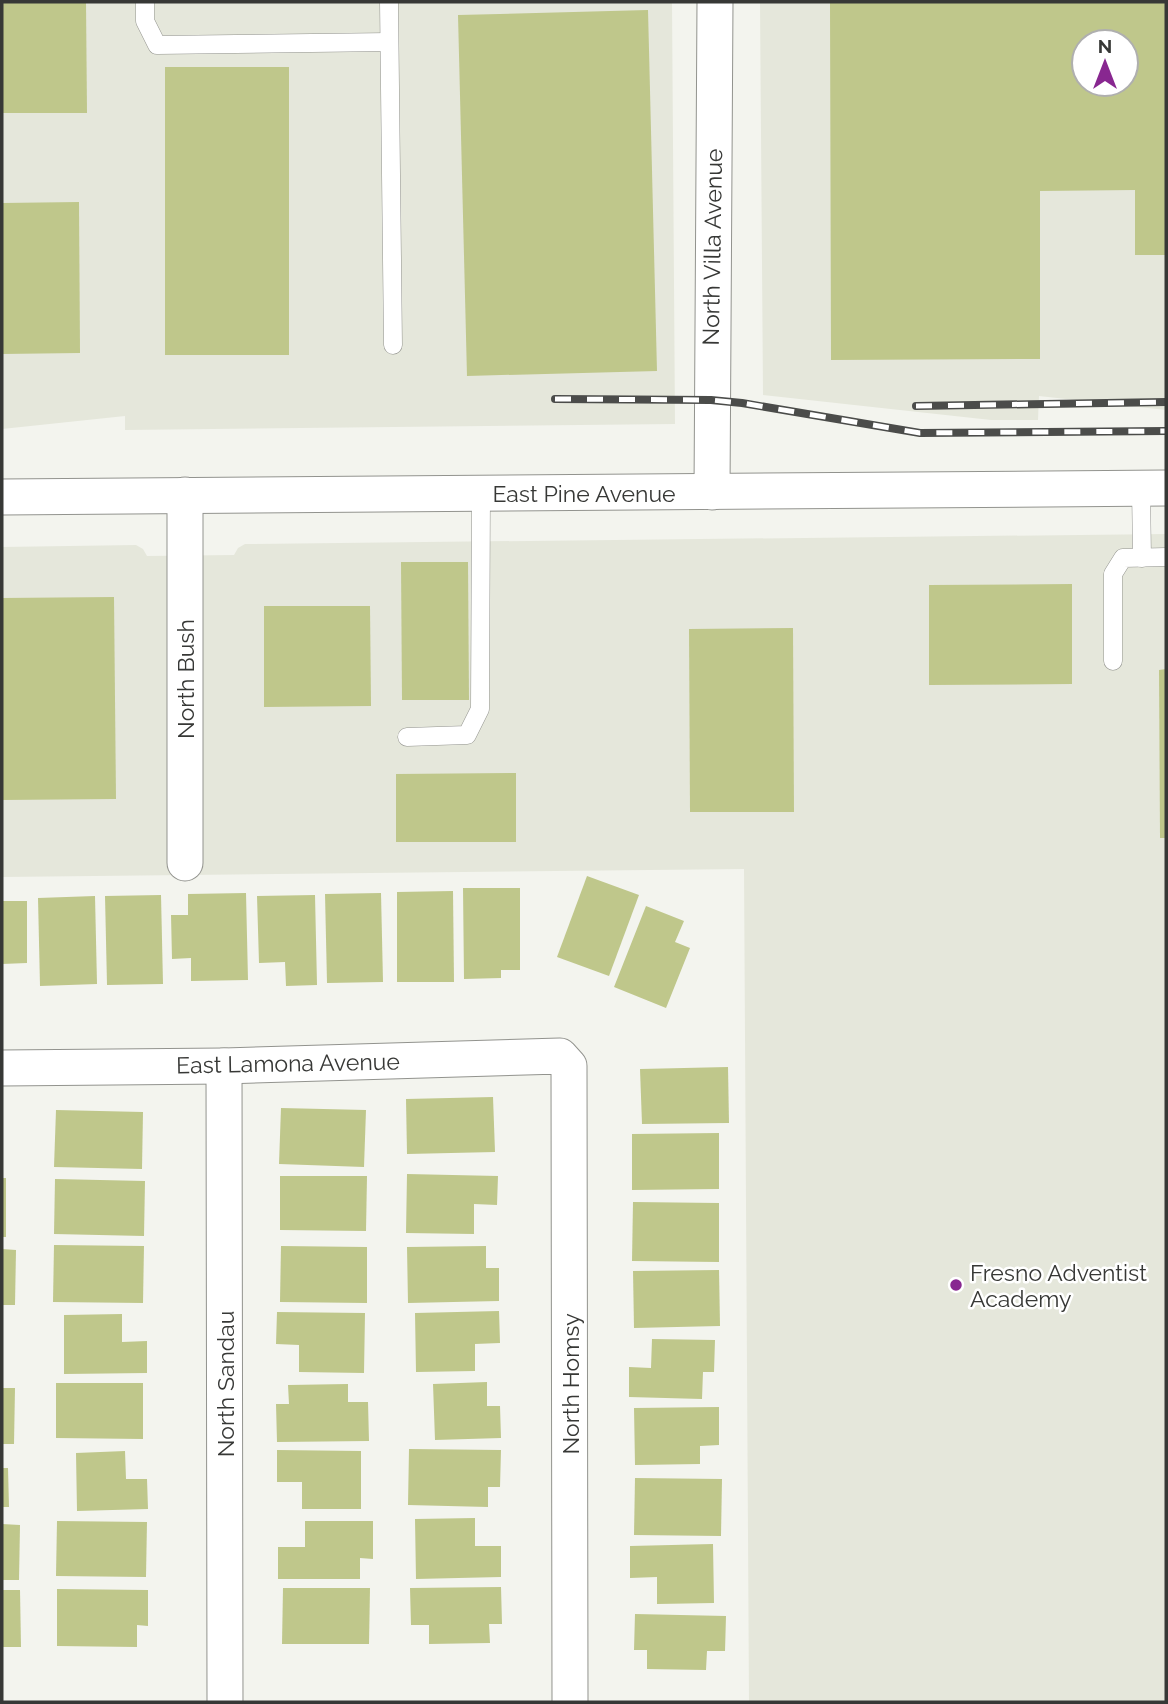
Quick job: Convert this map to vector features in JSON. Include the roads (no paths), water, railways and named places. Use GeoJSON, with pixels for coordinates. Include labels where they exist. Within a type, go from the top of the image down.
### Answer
{"type":"FeatureCollection","features":[{"type":"Feature","properties":{"kind":"street","name":"North Villa Avenue"},"geometry":{"type":"LineString","coordinates":[[712,492],[715,2]]}},
{"type":"Feature","properties":{"kind":"street","name":"East Pine Avenue"},"geometry":{"type":"LineString","coordinates":[[2,497],[1154,488]]}},
{"type":"Feature","properties":{"kind":"street","name":"North Bush"},"geometry":{"type":"LineString","coordinates":[[185,495],[185,863]]}},
{"type":"Feature","properties":{"kind":"street","name":"East Lamona Avenue"},"geometry":{"type":"LineString","coordinates":[[2,1068],[224,1066],[560,1056],[569,1066]]}},
{"type":"Feature","properties":{"kind":"street","name":"North Sandau"},"geometry":{"type":"LineString","coordinates":[[224,1066],[225,1702]]}},
{"type":"Feature","properties":{"kind":"street","name":"North Homsy"},"geometry":{"type":"LineString","coordinates":[[569,1066],[570,1702]]}},
{"type":"Feature","properties":{"kind":"lane"},"geometry":{"type":"LineString","coordinates":[[145,2],[145,21],[157,45],[389,42]]}},
{"type":"Feature","properties":{"kind":"lane"},"geometry":{"type":"LineString","coordinates":[[389,2],[393,345]]}},
{"type":"Feature","properties":{"kind":"lane"},"geometry":{"type":"LineString","coordinates":[[1142,558],[1154,488]]}},
{"type":"Feature","properties":{"kind":"lane"},"geometry":{"type":"LineString","coordinates":[[407,737],[467,735],[480,709],[481,493]]}},
{"type":"Feature","properties":{"kind":"lane"},"geometry":{"type":"LineString","coordinates":[[1113,660],[1113,574],[1123,558],[1166,558]]}},
{"type":"Feature","properties":{"kind":"railway"},"geometry":{"type":"LineString","coordinates":[[555,399],[711,400],[920,433],[1166,431]]}},
{"type":"Feature","properties":{"kind":"railway"},"geometry":{"type":"LineString","coordinates":[[916,406],[1166,402]]}},
{"type":"Feature","properties":{"kind":"place","name":"Fresno Adventist Academy"},"geometry":{"type":"Point","coordinates":[956,1285]}}]}
